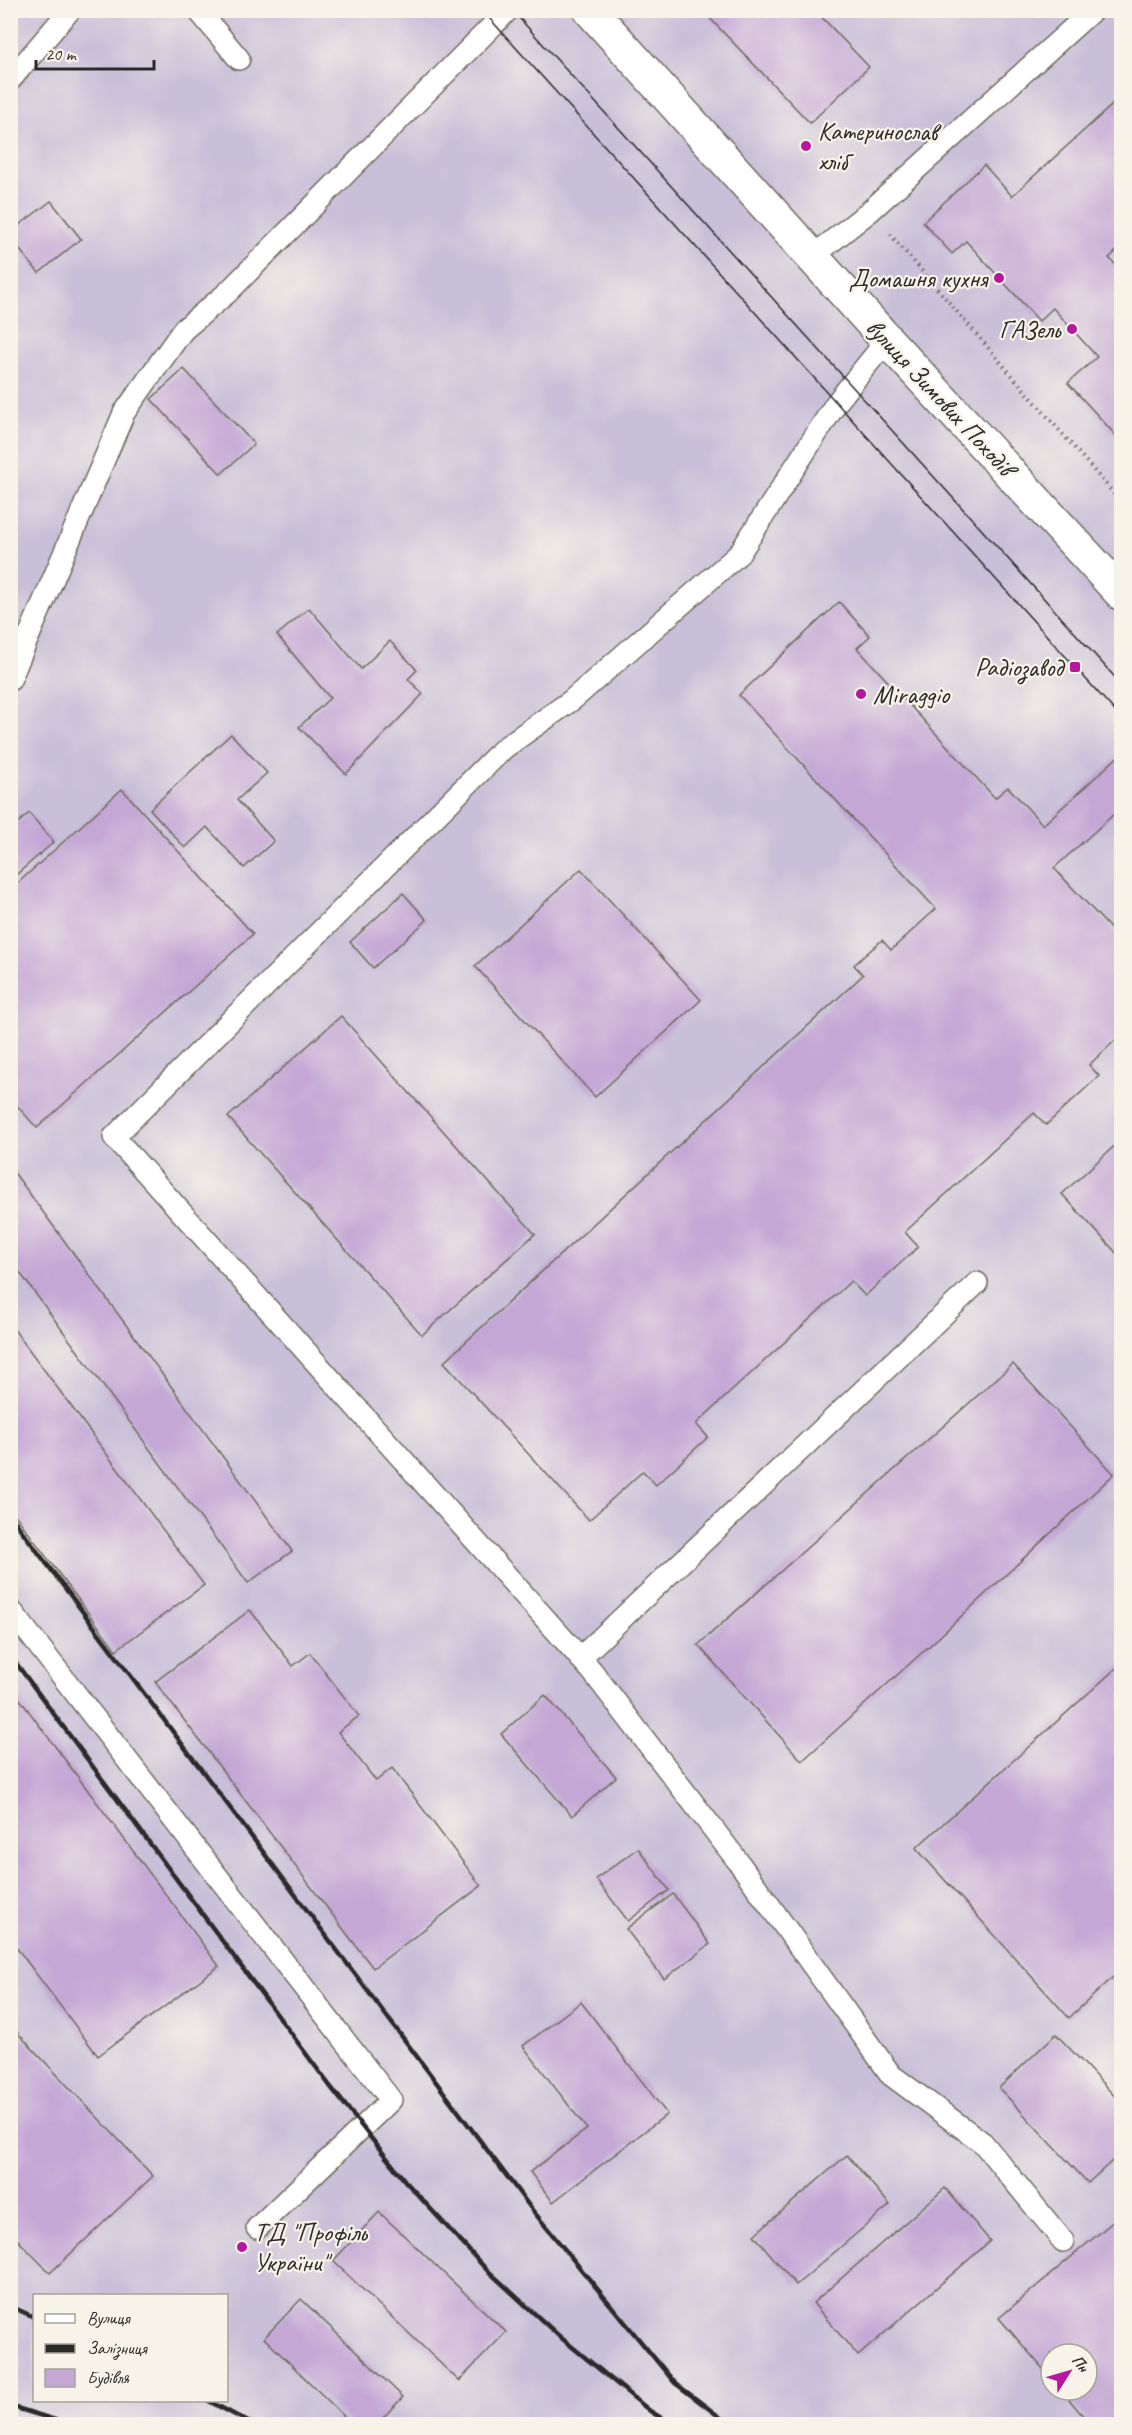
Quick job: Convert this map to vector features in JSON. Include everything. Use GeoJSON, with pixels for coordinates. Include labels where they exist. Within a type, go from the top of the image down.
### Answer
{"type":"FeatureCollection","features":[{"type":"Feature","properties":{"kind":"main road","name":"вулиця Зимових Походів"},"geometry":{"type":"LineString","coordinates":[[590,10],[887,340],[1122,594]]}},
{"type":"Feature","properties":{"kind":"lane"},"geometry":{"type":"LineString","coordinates":[[10,80],[70,10]]}},
{"type":"Feature","properties":{"kind":"lane"},"geometry":{"type":"LineString","coordinates":[[198,10],[239,59]]}},
{"type":"Feature","properties":{"kind":"lane"},"geometry":{"type":"LineString","coordinates":[[10,680],[124,413],[183,330],[227,293],[508,10]]}},
{"type":"Feature","properties":{"kind":"lane"},"geometry":{"type":"LineString","coordinates":[[812,257],[870,211],[1093,10]]}},
{"type":"Feature","properties":{"kind":"lane"},"geometry":{"type":"LineString","coordinates":[[887,340],[837,402],[740,554],[572,700],[504,748],[114,1137],[580,1658],[736,1860],[891,2075],[983,2143],[1063,2241]]}},
{"type":"Feature","properties":{"kind":"lane"},"geometry":{"type":"LineString","coordinates":[[580,1658],[977,1283]]}},
{"type":"Feature","properties":{"kind":"lane"},"geometry":{"type":"LineString","coordinates":[[10,1609],[391,2100],[257,2228]]}},
{"type":"Feature","properties":{"kind":"path"},"geometry":{"type":"LineString","coordinates":[[870,211],[1122,502]]}},
{"type":"Feature","properties":{"kind":"shaded area"},"geometry":{"type":"Polygon","coordinates":[[[11,11],[1121,11],[1121,2424],[11,2424],[11,11]]]}},
{"type":"Feature","properties":{"kind":"building"},"geometry":{"type":"Polygon","coordinates":[[[702,10],[815,10],[869,67],[810,123],[702,10]]]}},
{"type":"Feature","properties":{"kind":"building"},"geometry":{"type":"Polygon","coordinates":[[[1122,96],[1122,246],[1109,258],[1122,271],[1122,442],[1068,383],[1097,357],[1072,329],[1053,308],[1039,321],[966,241],[952,254],[923,222],[984,165],[1012,196],[1122,96]]]}},
{"type":"Feature","properties":{"kind":"building"},"geometry":{"type":"Polygon","coordinates":[[[51,201],[81,239],[39,273],[10,238],[10,232],[51,201]]]}},
{"type":"Feature","properties":{"kind":"building"},"geometry":{"type":"Polygon","coordinates":[[[184,369],[254,444],[221,474],[151,399],[184,369]]]}},
{"type":"Feature","properties":{"kind":"building"},"geometry":{"type":"Polygon","coordinates":[[[839,602],[870,636],[857,648],[995,798],[1008,787],[1043,825],[1122,753],[1122,807],[1054,868],[1122,941],[1122,1034],[1089,1065],[1099,1076],[1046,1125],[1034,1113],[905,1232],[918,1247],[865,1296],[851,1281],[696,1424],[708,1437],[656,1485],[643,1471],[589,1520],[444,1362],[863,975],[854,965],[882,940],[891,950],[936,909],[739,695],[839,602]]]}},
{"type":"Feature","properties":{"kind":"building"},"geometry":{"type":"Polygon","coordinates":[[[309,608],[361,669],[390,641],[417,670],[408,679],[423,694],[346,774],[299,727],[330,698],[277,635],[309,608]]]}},
{"type":"Feature","properties":{"kind":"building"},"geometry":{"type":"Polygon","coordinates":[[[231,734],[267,773],[237,800],[274,841],[244,868],[207,827],[185,848],[150,809],[231,734]]]}},
{"type":"Feature","properties":{"kind":"building"},"geometry":{"type":"Polygon","coordinates":[[[122,789],[253,934],[37,1128],[10,1098],[10,890],[122,789]]]}},
{"type":"Feature","properties":{"kind":"building"},"geometry":{"type":"Polygon","coordinates":[[[29,813],[54,842],[10,880],[10,830],[29,813]]]}},
{"type":"Feature","properties":{"kind":"building"},"geometry":{"type":"Polygon","coordinates":[[[581,869],[701,1000],[595,1097],[475,966],[581,869]]]}},
{"type":"Feature","properties":{"kind":"building"},"geometry":{"type":"Polygon","coordinates":[[[403,893],[427,920],[373,968],[350,942],[403,893]]]}},
{"type":"Feature","properties":{"kind":"building"},"geometry":{"type":"Polygon","coordinates":[[[341,1016],[535,1234],[422,1335],[228,1117],[341,1016]]]}},
{"type":"Feature","properties":{"kind":"building"},"geometry":{"type":"Polygon","coordinates":[[[1122,1139],[1122,1259],[1062,1194],[1122,1139]]]}},
{"type":"Feature","properties":{"kind":"building"},"geometry":{"type":"Polygon","coordinates":[[[10,1167],[292,1551],[248,1583],[10,1259],[10,1167]]]}},
{"type":"Feature","properties":{"kind":"building"},"geometry":{"type":"Polygon","coordinates":[[[10,1324],[204,1585],[116,1650],[10,1508],[10,1324]]]}},
{"type":"Feature","properties":{"kind":"building"},"geometry":{"type":"Polygon","coordinates":[[[1013,1364],[1114,1474],[802,1761],[698,1645],[1013,1364]]]}},
{"type":"Feature","properties":{"kind":"building"},"geometry":{"type":"Polygon","coordinates":[[[250,1610],[293,1666],[310,1653],[359,1716],[338,1732],[376,1781],[392,1768],[481,1886],[373,1968],[155,1682],[250,1610]]]}},
{"type":"Feature","properties":{"kind":"building"},"geometry":{"type":"Polygon","coordinates":[[[1122,1663],[1122,1969],[1069,2018],[916,1848],[1122,1663]]]}},
{"type":"Feature","properties":{"kind":"building"},"geometry":{"type":"Polygon","coordinates":[[[10,1686],[219,1966],[98,2056],[10,1939],[10,1686]]]}},
{"type":"Feature","properties":{"kind":"building"},"geometry":{"type":"Polygon","coordinates":[[[545,1695],[616,1777],[572,1816],[501,1734],[545,1695]]]}},
{"type":"Feature","properties":{"kind":"building"},"geometry":{"type":"Polygon","coordinates":[[[638,1848],[669,1890],[628,1921],[596,1879],[638,1848]]]}},
{"type":"Feature","properties":{"kind":"building"},"geometry":{"type":"Polygon","coordinates":[[[673,1894],[710,1944],[664,1979],[626,1929],[673,1894]]]}},
{"type":"Feature","properties":{"kind":"building"},"geometry":{"type":"Polygon","coordinates":[[[581,2002],[667,2114],[553,2202],[530,2172],[587,2129],[523,2046],[581,2002]]]}},
{"type":"Feature","properties":{"kind":"building"},"geometry":{"type":"Polygon","coordinates":[[[10,2025],[153,2176],[50,2273],[10,2232],[10,2025]]]}},
{"type":"Feature","properties":{"kind":"building"},"geometry":{"type":"Polygon","coordinates":[[[1056,2034],[1122,2104],[1122,2152],[1088,2183],[999,2088],[1056,2034]]]}},
{"type":"Feature","properties":{"kind":"building"},"geometry":{"type":"Polygon","coordinates":[[[847,2155],[890,2205],[796,2285],[754,2235],[847,2155]]]}},
{"type":"Feature","properties":{"kind":"building"},"geometry":{"type":"Polygon","coordinates":[[[945,2188],[990,2241],[858,2356],[813,2303],[945,2188]]]}},
{"type":"Feature","properties":{"kind":"building"},"geometry":{"type":"Polygon","coordinates":[[[379,2212],[506,2332],[459,2381],[333,2261],[379,2212]]]}},
{"type":"Feature","properties":{"kind":"building"},"geometry":{"type":"Polygon","coordinates":[[[1122,2214],[1122,2424],[1090,2424],[1071,2402],[1099,2402],[1099,2342],[1039,2342],[1039,2364],[999,2318],[1122,2214]]]}},
{"type":"Feature","properties":{"kind":"building"},"geometry":{"type":"Polygon","coordinates":[[[301,2299],[403,2397],[377,2424],[352,2424],[264,2338],[301,2299]]]}},
{"type":"Feature","properties":{"kind":"tram line"},"geometry":{"type":"LineString","coordinates":[[482,10],[1122,719]]}},
{"type":"Feature","properties":{"kind":"tram line"},"geometry":{"type":"LineString","coordinates":[[512,10],[1122,685]]}},
{"type":"Feature","properties":{"kind":"railway"},"geometry":{"type":"LineString","coordinates":[[10,1515],[533,2211],[675,2383],[729,2424]]}},
{"type":"Feature","properties":{"kind":"railway"},"geometry":{"type":"LineString","coordinates":[[10,1655],[330,2086],[405,2181],[485,2268],[559,2336],[650,2411],[671,2424]]}},
{"type":"Feature","properties":{"kind":"railway"},"geometry":{"type":"LineString","coordinates":[[10,2306],[33,2317]]}},
{"type":"Feature","properties":{"kind":"railway"},"geometry":{"type":"LineString","coordinates":[[211,2402],[252,2424]]}},
{"type":"Feature","properties":{"kind":"railway"},"geometry":{"type":"LineString","coordinates":[[10,2406],[68,2424]]}},
{"type":"Feature","properties":{"kind":"place","name":"Катеринослав хліб"},"geometry":{"type":"Point","coordinates":[806,146]}},
{"type":"Feature","properties":{"kind":"place","name":"Домашня кухня"},"geometry":{"type":"Point","coordinates":[999,278]}},
{"type":"Feature","properties":{"kind":"place","name":"ГАЗель"},"geometry":{"type":"Point","coordinates":[1072,329]}},
{"type":"Feature","properties":{"kind":"place","name":"Радіозавод"},"geometry":{"type":"Point","coordinates":[1075,667]}},
{"type":"Feature","properties":{"kind":"place","name":"Miraggio"},"geometry":{"type":"Point","coordinates":[861,694]}},
{"type":"Feature","properties":{"kind":"place","name":"ТД \"Профіль України\""},"geometry":{"type":"Point","coordinates":[242,2247]}}]}
